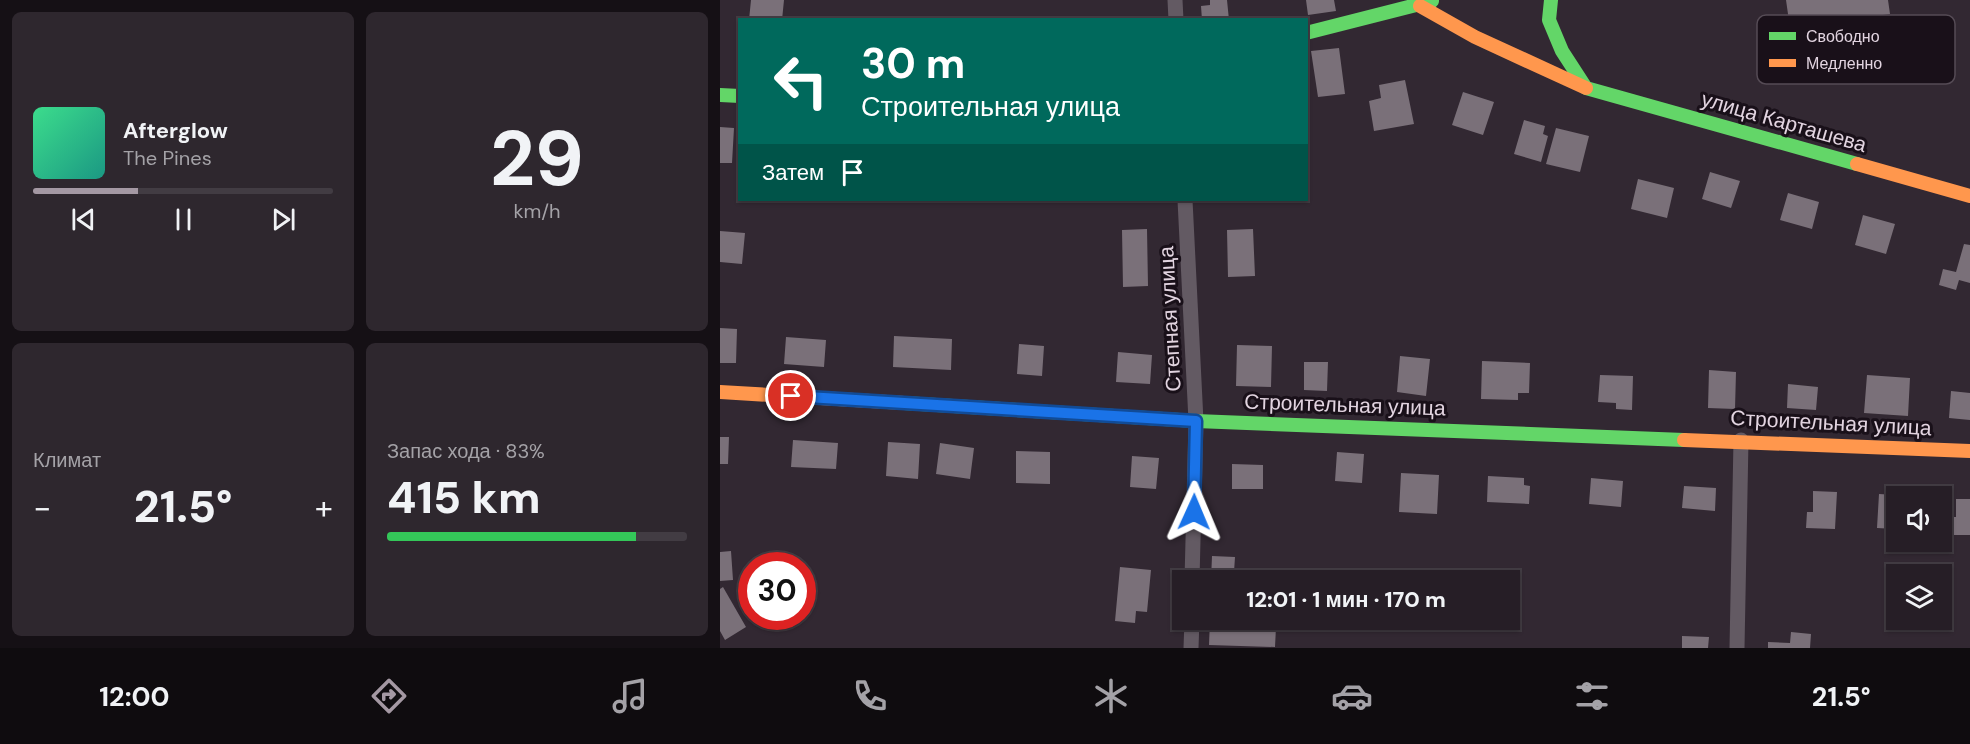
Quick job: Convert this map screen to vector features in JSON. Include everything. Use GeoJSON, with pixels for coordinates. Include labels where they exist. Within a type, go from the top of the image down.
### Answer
{"type":"FeatureCollection","features":[{"type":"Feature","properties":{"kind":"street"},"geometry":{"type":"LineString","coordinates":[[1175,0],[1176,18]]}},
{"type":"Feature","properties":{"kind":"street"},"geometry":{"type":"LineString","coordinates":[[1308,33],[1420,6],[1435,0]]}},
{"type":"Feature","properties":{"kind":"street"},"geometry":{"type":"LineString","coordinates":[[1551,0],[1549,20],[1562,51],[1586,88]]}},
{"type":"Feature","properties":{"kind":"street","name":"улица Карташева"},"geometry":{"type":"LineString","coordinates":[[1420,6],[1475,37],[1586,88],[1970,196]]}},
{"type":"Feature","properties":{"kind":"street"},"geometry":{"type":"LineString","coordinates":[[720,95],[738,96]]}},
{"type":"Feature","properties":{"kind":"street","name":"Степная улица"},"geometry":{"type":"LineString","coordinates":[[1185,201],[1196,421],[1192,570]]}},
{"type":"Feature","properties":{"kind":"street","name":"Строительная улица"},"geometry":{"type":"LineString","coordinates":[[720,392],[1196,421],[1741,440],[1970,451]]}},
{"type":"Feature","properties":{"kind":"street"},"geometry":{"type":"LineString","coordinates":[[1737,648],[1741,440]]}},
{"type":"Feature","properties":{"kind":"street"},"geometry":{"type":"LineString","coordinates":[[1191,648],[1192,630]]}},
{"type":"Feature","properties":{"kind":"building"},"geometry":{"type":"Polygon","coordinates":[[[751,0],[784,0],[782,18],[749,18],[751,0]]]}},
{"type":"Feature","properties":{"kind":"building"},"geometry":{"type":"Polygon","coordinates":[[[1210,0],[1227,0],[1229,18],[1202,18],[1201,6],[1210,5],[1210,0]]]}},
{"type":"Feature","properties":{"kind":"building"},"geometry":{"type":"Polygon","coordinates":[[[1306,0],[1334,0],[1336,11],[1308,15],[1306,0]]]}},
{"type":"Feature","properties":{"kind":"building"},"geometry":{"type":"Polygon","coordinates":[[[1786,0],[1888,0],[1890,14],[1883,15],[1788,15],[1786,0]]]}},
{"type":"Feature","properties":{"kind":"building"},"geometry":{"type":"Polygon","coordinates":[[[1339,48],[1345,94],[1318,97],[1311,51],[1339,48]]]}},
{"type":"Feature","properties":{"kind":"building"},"geometry":{"type":"Polygon","coordinates":[[[1405,80],[1414,124],[1374,131],[1369,101],[1381,98],[1379,85],[1405,80]]]}},
{"type":"Feature","properties":{"kind":"building"},"geometry":{"type":"Polygon","coordinates":[[[1463,92],[1494,102],[1483,135],[1452,125],[1463,92]]]}},
{"type":"Feature","properties":{"kind":"building"},"geometry":{"type":"Polygon","coordinates":[[[1524,120],[1545,126],[1543,134],[1548,136],[1541,162],[1514,154],[1524,120]]]}},
{"type":"Feature","properties":{"kind":"building"},"geometry":{"type":"Polygon","coordinates":[[[720,127],[734,128],[732,163],[720,163],[720,127]]]}},
{"type":"Feature","properties":{"kind":"building"},"geometry":{"type":"Polygon","coordinates":[[[1556,128],[1589,136],[1580,172],[1546,164],[1556,128]]]}},
{"type":"Feature","properties":{"kind":"building"},"geometry":{"type":"Polygon","coordinates":[[[1710,172],[1740,181],[1731,208],[1702,199],[1710,172]]]}},
{"type":"Feature","properties":{"kind":"building"},"geometry":{"type":"Polygon","coordinates":[[[1638,179],[1674,188],[1667,218],[1631,209],[1638,179]]]}},
{"type":"Feature","properties":{"kind":"building"},"geometry":{"type":"Polygon","coordinates":[[[1788,193],[1819,202],[1812,229],[1780,220],[1788,193]]]}},
{"type":"Feature","properties":{"kind":"building"},"geometry":{"type":"Polygon","coordinates":[[[1863,215],[1895,224],[1886,254],[1855,245],[1863,215]]]}},
{"type":"Feature","properties":{"kind":"building"},"geometry":{"type":"Polygon","coordinates":[[[1147,229],[1148,286],[1123,287],[1122,230],[1147,229]]]}},
{"type":"Feature","properties":{"kind":"building"},"geometry":{"type":"Polygon","coordinates":[[[1253,229],[1255,276],[1228,277],[1227,230],[1253,229]]]}},
{"type":"Feature","properties":{"kind":"building"},"geometry":{"type":"Polygon","coordinates":[[[720,231],[745,233],[742,264],[720,262],[720,231]]]}},
{"type":"Feature","properties":{"kind":"building"},"geometry":{"type":"Polygon","coordinates":[[[1964,244],[1970,245],[1970,283],[1959,280],[1956,290],[1939,285],[1943,269],[1956,272],[1964,244]]]}},
{"type":"Feature","properties":{"kind":"building"},"geometry":{"type":"Polygon","coordinates":[[[720,328],[737,329],[736,363],[720,363],[720,328]]]}},
{"type":"Feature","properties":{"kind":"building"},"geometry":{"type":"Polygon","coordinates":[[[894,336],[952,339],[951,370],[893,367],[894,336]]]}},
{"type":"Feature","properties":{"kind":"building"},"geometry":{"type":"Polygon","coordinates":[[[786,337],[826,340],[824,367],[784,364],[786,337]]]}},
{"type":"Feature","properties":{"kind":"building"},"geometry":{"type":"Polygon","coordinates":[[[1019,344],[1044,346],[1042,376],[1017,374],[1019,344]]]}},
{"type":"Feature","properties":{"kind":"building"},"geometry":{"type":"Polygon","coordinates":[[[1237,345],[1272,346],[1271,387],[1236,386],[1237,345]]]}},
{"type":"Feature","properties":{"kind":"building"},"geometry":{"type":"Polygon","coordinates":[[[1118,352],[1152,355],[1150,384],[1116,382],[1118,352]]]}},
{"type":"Feature","properties":{"kind":"building"},"geometry":{"type":"Polygon","coordinates":[[[1400,356],[1430,359],[1426,396],[1397,392],[1400,356]]]}},
{"type":"Feature","properties":{"kind":"building"},"geometry":{"type":"Polygon","coordinates":[[[1482,361],[1530,363],[1529,393],[1518,393],[1518,400],[1481,399],[1482,361]]]}},
{"type":"Feature","properties":{"kind":"building"},"geometry":{"type":"Polygon","coordinates":[[[1304,362],[1328,362],[1327,391],[1304,390],[1304,362]]]}},
{"type":"Feature","properties":{"kind":"building"},"geometry":{"type":"Polygon","coordinates":[[[1709,370],[1736,372],[1735,409],[1708,408],[1709,370]]]}},
{"type":"Feature","properties":{"kind":"building"},"geometry":{"type":"Polygon","coordinates":[[[1600,375],[1633,376],[1632,410],[1616,409],[1616,403],[1598,402],[1600,375]]]}},
{"type":"Feature","properties":{"kind":"building"},"geometry":{"type":"Polygon","coordinates":[[[1867,375],[1910,378],[1908,416],[1864,413],[1867,375]]]}},
{"type":"Feature","properties":{"kind":"building"},"geometry":{"type":"Polygon","coordinates":[[[1788,384],[1818,387],[1816,410],[1787,408],[1788,384]]]}},
{"type":"Feature","properties":{"kind":"building"},"geometry":{"type":"Polygon","coordinates":[[[1951,391],[1970,393],[1970,420],[1949,418],[1951,391]]]}},
{"type":"Feature","properties":{"kind":"building"},"geometry":{"type":"Polygon","coordinates":[[[720,437],[729,437],[728,464],[720,464],[720,437]]]}},
{"type":"Feature","properties":{"kind":"building"},"geometry":{"type":"Polygon","coordinates":[[[793,440],[838,443],[836,469],[791,467],[793,440]]]}},
{"type":"Feature","properties":{"kind":"building"},"geometry":{"type":"Polygon","coordinates":[[[888,442],[920,444],[918,479],[886,476],[888,442]]]}},
{"type":"Feature","properties":{"kind":"building"},"geometry":{"type":"Polygon","coordinates":[[[940,443],[974,448],[970,479],[936,474],[940,443]]]}},
{"type":"Feature","properties":{"kind":"building"},"geometry":{"type":"Polygon","coordinates":[[[1016,451],[1050,452],[1050,484],[1016,483],[1016,451]]]}},
{"type":"Feature","properties":{"kind":"building"},"geometry":{"type":"Polygon","coordinates":[[[1337,452],[1364,454],[1362,483],[1335,481],[1337,452]]]}},
{"type":"Feature","properties":{"kind":"building"},"geometry":{"type":"Polygon","coordinates":[[[1132,456],[1159,458],[1156,489],[1130,487],[1132,456]]]}},
{"type":"Feature","properties":{"kind":"building"},"geometry":{"type":"Polygon","coordinates":[[[1232,464],[1263,465],[1263,489],[1232,489],[1232,464]]]}},
{"type":"Feature","properties":{"kind":"building"},"geometry":{"type":"Polygon","coordinates":[[[1401,473],[1439,475],[1437,514],[1399,512],[1401,473]]]}},
{"type":"Feature","properties":{"kind":"building"},"geometry":{"type":"Polygon","coordinates":[[[1488,476],[1524,478],[1524,485],[1530,486],[1529,504],[1487,502],[1488,476]]]}},
{"type":"Feature","properties":{"kind":"building"},"geometry":{"type":"Polygon","coordinates":[[[1591,478],[1623,481],[1621,507],[1589,504],[1591,478]]]}},
{"type":"Feature","properties":{"kind":"building"},"geometry":{"type":"Polygon","coordinates":[[[1684,486],[1716,488],[1715,511],[1682,508],[1684,486]]]}},
{"type":"Feature","properties":{"kind":"building"},"geometry":{"type":"Polygon","coordinates":[[[1813,491],[1837,492],[1835,529],[1806,528],[1807,512],[1813,512],[1813,491]]]}},
{"type":"Feature","properties":{"kind":"building"},"geometry":{"type":"Polygon","coordinates":[[[1879,494],[1886,494],[1886,528],[1877,528],[1879,494]]]}},
{"type":"Feature","properties":{"kind":"building"},"geometry":{"type":"Polygon","coordinates":[[[1956,499],[1970,499],[1970,535],[1952,535],[1952,517],[1956,517],[1956,499]]]}},
{"type":"Feature","properties":{"kind":"building"},"geometry":{"type":"Polygon","coordinates":[[[731,551],[733,580],[720,581],[720,552],[731,551]]]}},
{"type":"Feature","properties":{"kind":"building"},"geometry":{"type":"Polygon","coordinates":[[[1212,556],[1235,557],[1234,570],[1211,570],[1212,556]]]}},
{"type":"Feature","properties":{"kind":"building"},"geometry":{"type":"Polygon","coordinates":[[[1120,567],[1151,570],[1147,612],[1136,611],[1135,623],[1115,621],[1120,567]]]}},
{"type":"Feature","properties":{"kind":"building"},"geometry":{"type":"Polygon","coordinates":[[[723,587],[738,613],[738,630],[741,630],[725,640],[720,631],[720,589],[723,587]]]}},
{"type":"Feature","properties":{"kind":"building"},"geometry":{"type":"Polygon","coordinates":[[[1210,630],[1276,630],[1275,647],[1209,645],[1210,630]]]}},
{"type":"Feature","properties":{"kind":"building"},"geometry":{"type":"Polygon","coordinates":[[[1791,632],[1811,634],[1810,648],[1768,648],[1768,642],[1790,643],[1791,632]]]}},
{"type":"Feature","properties":{"kind":"building"},"geometry":{"type":"Polygon","coordinates":[[[1682,636],[1709,637],[1708,648],[1682,648],[1682,636]]]}},
{"type":"Feature","properties":{"kind":"traffic: fast"},"geometry":{"type":"LineString","coordinates":[[1551,0],[1549,20],[1562,51],[1586,88],[1857,164]]}},
{"type":"Feature","properties":{"kind":"traffic: fast"},"geometry":{"type":"LineString","coordinates":[[1308,32],[1432,1]]}},
{"type":"Feature","properties":{"kind":"traffic: fast"},"geometry":{"type":"LineString","coordinates":[[720,95],[738,96]]}},
{"type":"Feature","properties":{"kind":"traffic: fast"},"geometry":{"type":"LineString","coordinates":[[904,403],[1196,421],[1684,440]]}},
{"type":"Feature","properties":{"kind":"traffic: slow"},"geometry":{"type":"LineString","coordinates":[[1420,6],[1475,37],[1586,88]]}},
{"type":"Feature","properties":{"kind":"traffic: slow"},"geometry":{"type":"LineString","coordinates":[[1857,164],[1970,196]]}},
{"type":"Feature","properties":{"kind":"traffic: slow"},"geometry":{"type":"LineString","coordinates":[[720,392],[904,403]]}},
{"type":"Feature","properties":{"kind":"traffic: slow"},"geometry":{"type":"LineString","coordinates":[[1684,440],[1970,451]]}},
{"type":"Feature","properties":{"kind":"route"},"geometry":{"type":"LineString","coordinates":[[791,396],[1196,421],[1194,512]]}}]}
